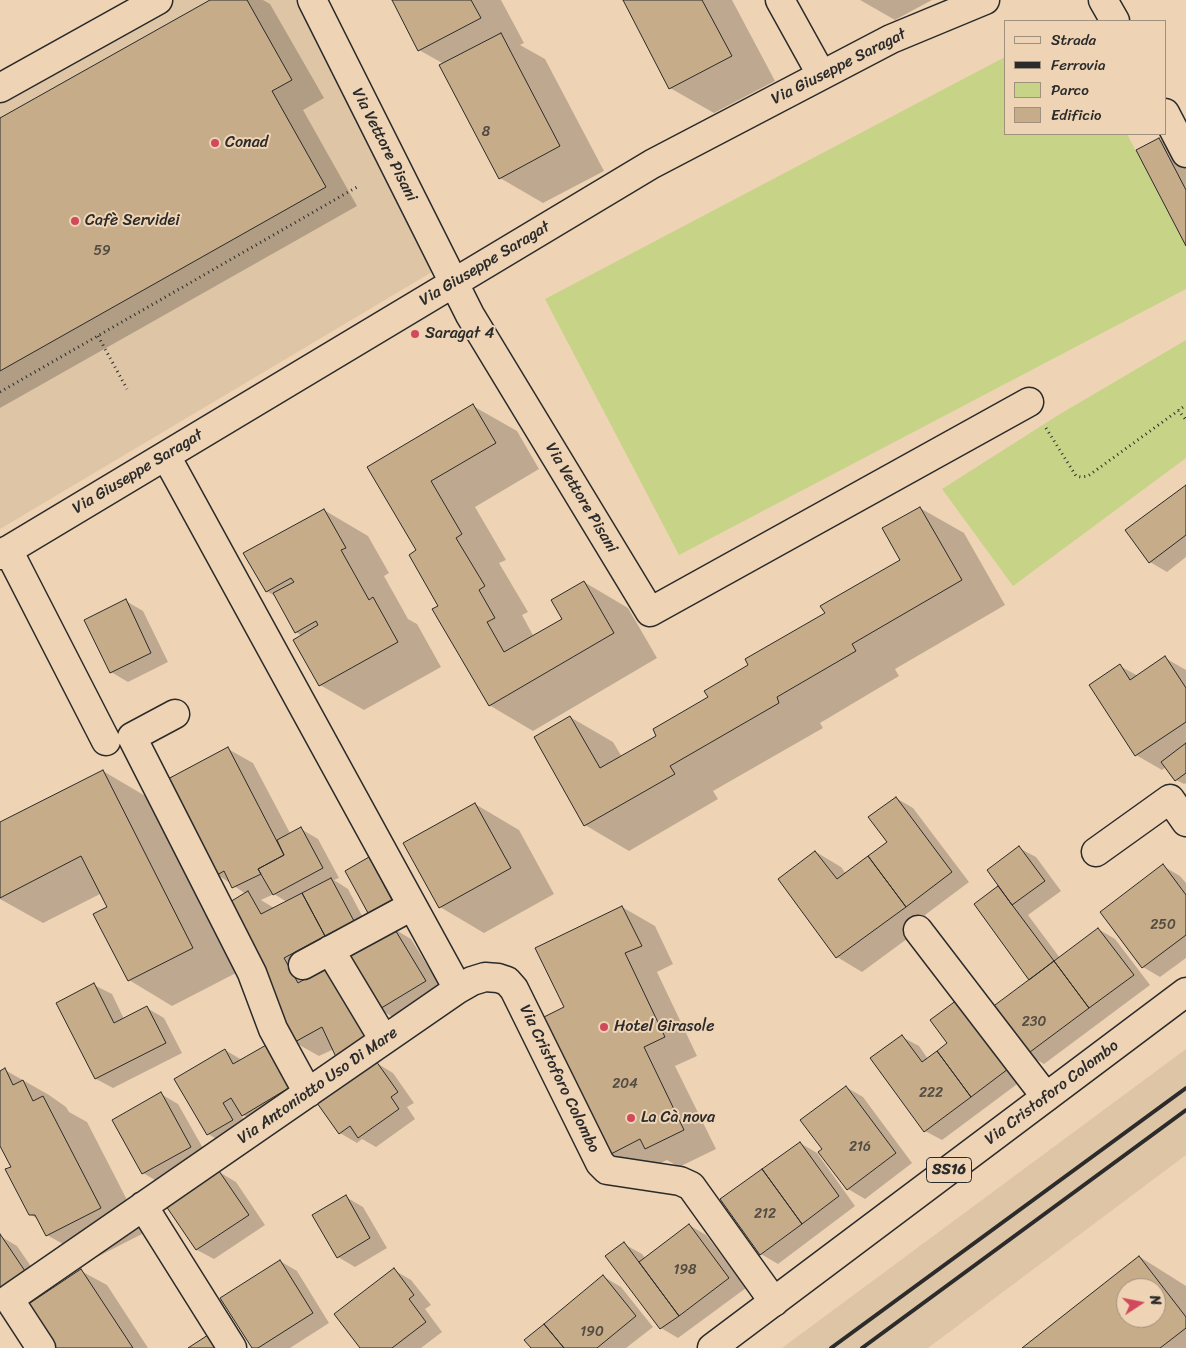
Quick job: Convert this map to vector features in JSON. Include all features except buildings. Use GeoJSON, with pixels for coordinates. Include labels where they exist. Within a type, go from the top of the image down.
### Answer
{"type":"FeatureCollection","features":[{"type":"Feature","properties":{"kind":"street"},"geometry":{"type":"LineString","coordinates":[[0,88],[158,0]]}},
{"type":"Feature","properties":{"kind":"street","name":"Via Vettore Pisani"},"geometry":{"type":"LineString","coordinates":[[312,0],[470,315],[650,612],[1030,402]]}},
{"type":"Feature","properties":{"kind":"street"},"geometry":{"type":"LineString","coordinates":[[780,0],[821,74]]}},
{"type":"Feature","properties":{"kind":"street","name":"Via Giuseppe Saragat"},"geometry":{"type":"LineString","coordinates":[[4,553],[652,164],[891,39],[985,0]]}},
{"type":"Feature","properties":{"kind":"street"},"geometry":{"type":"LineString","coordinates":[[1103,0],[1115,20]]}},
{"type":"Feature","properties":{"kind":"street"},"geometry":{"type":"LineString","coordinates":[[1166,115],[1186,153]]}},
{"type":"Feature","properties":{"kind":"street"},"geometry":{"type":"LineString","coordinates":[[166,456],[458,989]]}},
{"type":"Feature","properties":{"kind":"street"},"geometry":{"type":"LineString","coordinates":[[4,553],[106,741]]}},
{"type":"Feature","properties":{"kind":"street"},"geometry":{"type":"LineString","coordinates":[[175,714],[132,737],[252,972],[273,1029],[308,1093]]}},
{"type":"Feature","properties":{"kind":"street"},"geometry":{"type":"LineString","coordinates":[[1096,852],[1170,799],[1186,822]]}},
{"type":"Feature","properties":{"kind":"street"},"geometry":{"type":"LineString","coordinates":[[303,965],[412,906]]}},
{"type":"Feature","properties":{"kind":"street"},"geometry":{"type":"LineString","coordinates":[[918,930],[1046,1097]]}},
{"type":"Feature","properties":{"kind":"street"},"geometry":{"type":"LineString","coordinates":[[330,950],[384,1040]]}},
{"type":"Feature","properties":{"kind":"street","name":"Via Antoniotto Uso Di Mare"},"geometry":{"type":"LineString","coordinates":[[4,1301],[458,989],[472,981],[485,977],[498,978]]}},
{"type":"Feature","properties":{"kind":"street","name":"Via Cristoforo Colombo"},"geometry":{"type":"LineString","coordinates":[[498,978],[507,981],[520,998],[600,1163],[607,1170],[680,1181],[691,1186],[774,1302]]}},
{"type":"Feature","properties":{"kind":"street","name":"Via Cristoforo Colombo"},"geometry":{"type":"LineString","coordinates":[[712,1348],[1186,992]]}},
{"type":"Feature","properties":{"kind":"street"},"geometry":{"type":"LineString","coordinates":[[143,1206],[232,1348]]}},
{"type":"Feature","properties":{"kind":"street"},"geometry":{"type":"LineString","coordinates":[[4,1301],[41,1348]]}},
{"type":"Feature","properties":{"kind":"path"},"geometry":{"type":"LineString","coordinates":[[0,392],[357,187]]}},
{"type":"Feature","properties":{"kind":"path"},"geometry":{"type":"LineString","coordinates":[[98,336],[128,389]]}},
{"type":"Feature","properties":{"kind":"path"},"geometry":{"type":"LineString","coordinates":[[1030,402],[1076,476],[1081,477],[1088,476],[1186,405]]}},
{"type":"Feature","properties":{"kind":"path"},"geometry":{"type":"LineString","coordinates":[[1178,410],[1186,420]]}},
{"type":"Feature","properties":{"kind":"shaded area"},"geometry":{"type":"Polygon","coordinates":[[[142,0],[300,0],[432,272],[0,529],[0,80],[142,0]]]}},
{"type":"Feature","properties":{"kind":"shaded area"},"geometry":{"type":"Polygon","coordinates":[[[1186,1049],[1186,1155],[928,1348],[782,1348],[1186,1049]]]}},
{"type":"Feature","properties":{"kind":"green space"},"geometry":{"type":"Polygon","coordinates":[[[1004,58],[1004,135],[1128,135],[1186,246],[1186,289],[679,555],[545,299],[1004,58]]]}},
{"type":"Feature","properties":{"kind":"green space"},"geometry":{"type":"Polygon","coordinates":[[[1186,340],[1186,458],[1013,586],[942,489],[1060,414],[1186,340]]]}},
{"type":"Feature","properties":{"kind":"railway"},"geometry":{"type":"LineString","coordinates":[[831,1348],[1186,1088]]}},
{"type":"Feature","properties":{"kind":"railway"},"geometry":{"type":"LineString","coordinates":[[862,1348],[1186,1110]]}},
{"type":"Feature","properties":{"kind":"place","name":"Conad"},"geometry":{"type":"Point","coordinates":[215,143]}},
{"type":"Feature","properties":{"kind":"place","name":"Cafè Servidei"},"geometry":{"type":"Point","coordinates":[75,221]}},
{"type":"Feature","properties":{"kind":"place","name":"Saragat 4"},"geometry":{"type":"Point","coordinates":[415,334]}},
{"type":"Feature","properties":{"kind":"place","name":"Hotel Girasole"},"geometry":{"type":"Point","coordinates":[604,1027]}},
{"type":"Feature","properties":{"kind":"place","name":"La Cà nova"},"geometry":{"type":"Point","coordinates":[631,1118]}}]}
